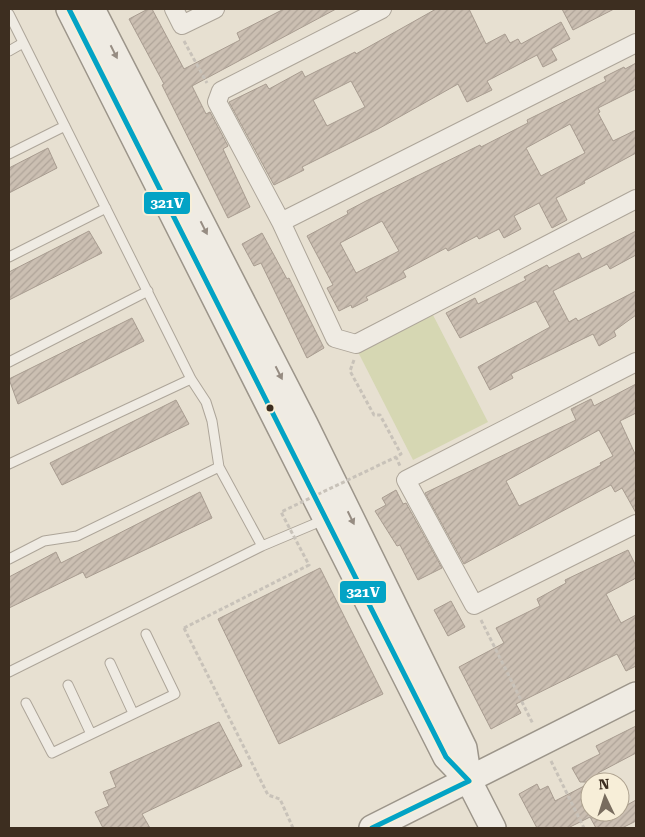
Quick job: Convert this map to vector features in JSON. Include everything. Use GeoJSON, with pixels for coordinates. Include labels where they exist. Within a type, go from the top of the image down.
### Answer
{"type":"FeatureCollection","features":[{"type":"Feature","properties":{"kind":"street"},"geometry":{"type":"LineString","coordinates":[[69,9],[446,757],[469,781],[493,828]]}},
{"type":"Feature","properties":{"kind":"street"},"geometry":{"type":"LineString","coordinates":[[92,9],[305,424],[460,739],[464,748],[469,781]]}},
{"type":"Feature","properties":{"kind":"street"},"geometry":{"type":"LineString","coordinates":[[174,9],[182,25],[215,9]]}},
{"type":"Feature","properties":{"kind":"street"},"geometry":{"type":"LineString","coordinates":[[382,9],[221,91],[217,102],[280,222],[335,338],[356,344],[636,199]]}},
{"type":"Feature","properties":{"kind":"street"},"geometry":{"type":"LineString","coordinates":[[280,222],[636,43]]}},
{"type":"Feature","properties":{"kind":"street"},"geometry":{"type":"LineString","coordinates":[[636,362],[406,480],[474,605],[636,524]]}},
{"type":"Feature","properties":{"kind":"street"},"geometry":{"type":"LineString","coordinates":[[372,828],[469,781],[636,695]]}},
{"type":"Feature","properties":{"kind":"lane"},"geometry":{"type":"LineString","coordinates":[[9,14],[191,379],[206,402],[212,421],[219,467],[262,546]]}},
{"type":"Feature","properties":{"kind":"lane"},"geometry":{"type":"LineString","coordinates":[[9,51],[23,44]]}},
{"type":"Feature","properties":{"kind":"lane"},"geometry":{"type":"LineString","coordinates":[[9,154],[65,126]]}},
{"type":"Feature","properties":{"kind":"lane"},"geometry":{"type":"LineString","coordinates":[[9,257],[106,208]]}},
{"type":"Feature","properties":{"kind":"lane"},"geometry":{"type":"LineString","coordinates":[[9,362],[148,291]]}},
{"type":"Feature","properties":{"kind":"lane"},"geometry":{"type":"LineString","coordinates":[[9,464],[191,379]]}},
{"type":"Feature","properties":{"kind":"lane"},"geometry":{"type":"LineString","coordinates":[[9,559],[44,541],[77,536],[219,467]]}},
{"type":"Feature","properties":{"kind":"lane"},"geometry":{"type":"LineString","coordinates":[[9,672],[262,546],[326,519]]}},
{"type":"Feature","properties":{"kind":"lane"},"geometry":{"type":"LineString","coordinates":[[26,703],[52,753],[175,694],[146,634]]}},
{"type":"Feature","properties":{"kind":"lane"},"geometry":{"type":"LineString","coordinates":[[110,663],[133,714]]}},
{"type":"Feature","properties":{"kind":"lane"},"geometry":{"type":"LineString","coordinates":[[68,684],[91,734]]}},
{"type":"Feature","properties":{"kind":"path"},"geometry":{"type":"LineString","coordinates":[[182,25],[183,39],[217,102]]}},
{"type":"Feature","properties":{"kind":"path"},"geometry":{"type":"LineString","coordinates":[[293,828],[280,799],[268,795],[184,628],[309,565],[281,512],[400,454],[380,415],[374,415],[350,371],[355,362],[346,341]]}},
{"type":"Feature","properties":{"kind":"path"},"geometry":{"type":"LineString","coordinates":[[396,457],[406,480]]}},
{"type":"Feature","properties":{"kind":"path"},"geometry":{"type":"LineString","coordinates":[[474,605],[584,828]]}},
{"type":"Feature","properties":{"kind":"green space"},"geometry":{"type":"Polygon","coordinates":[[[433,315],[488,422],[413,460],[358,352],[433,315]]]}},
{"type":"Feature","properties":{"kind":"building"},"geometry":{"type":"Polygon","coordinates":[[[148,9],[152,9],[184,69],[240,40],[237,33],[284,9],[336,9],[192,86],[206,114],[210,112],[228,146],[223,149],[250,207],[228,218],[162,85],[164,84],[129,19],[148,9]]]}},
{"type":"Feature","properties":{"kind":"building"},"geometry":{"type":"Polygon","coordinates":[[[436,9],[469,9],[486,44],[505,34],[510,43],[518,39],[521,44],[561,22],[570,39],[551,49],[557,60],[543,67],[537,55],[487,81],[492,90],[467,102],[458,84],[378,129],[302,167],[304,170],[274,185],[229,102],[266,84],[269,89],[302,71],[305,77],[355,52],[356,54],[436,9]],[[351,81],[313,100],[327,126],[365,107],[351,81]]]}},
{"type":"Feature","properties":{"kind":"building"},"geometry":{"type":"Polygon","coordinates":[[[562,9],[614,9],[573,30],[562,9]]]}},
{"type":"Feature","properties":{"kind":"building"},"geometry":{"type":"Polygon","coordinates":[[[636,63],[636,89],[598,108],[600,112],[598,113],[613,141],[636,130],[636,153],[556,198],[567,220],[552,228],[539,203],[514,216],[521,229],[504,238],[499,229],[479,239],[477,236],[448,251],[446,248],[403,271],[406,277],[366,297],[368,300],[352,308],[351,305],[339,311],[327,288],[333,285],[307,236],[348,214],[347,211],[366,201],[480,145],[481,147],[528,123],[527,120],[606,81],[604,77],[624,67],[625,69],[636,63]],[[570,124],[526,148],[541,176],[585,153],[570,124]],[[382,221],[340,243],[356,273],[399,251],[382,221]]]}},
{"type":"Feature","properties":{"kind":"building"},"geometry":{"type":"Polygon","coordinates":[[[48,148],[57,168],[9,193],[9,168],[48,148]]]}},
{"type":"Feature","properties":{"kind":"building"},"geometry":{"type":"Polygon","coordinates":[[[89,231],[102,253],[9,300],[9,272],[89,231]]]}},
{"type":"Feature","properties":{"kind":"building"},"geometry":{"type":"Polygon","coordinates":[[[636,231],[636,255],[610,269],[607,264],[553,291],[569,322],[576,318],[578,321],[636,291],[636,315],[614,331],[616,336],[599,346],[593,334],[511,374],[513,378],[490,390],[478,367],[550,327],[536,301],[460,338],[446,313],[475,298],[478,304],[526,280],[524,277],[547,265],[549,268],[579,253],[582,259],[636,231]]]}},
{"type":"Feature","properties":{"kind":"building"},"geometry":{"type":"Polygon","coordinates":[[[262,233],[287,279],[289,278],[324,348],[307,358],[261,263],[254,266],[242,244],[262,233]]]}},
{"type":"Feature","properties":{"kind":"building"},"geometry":{"type":"Polygon","coordinates":[[[132,318],[144,341],[18,404],[9,379],[132,318]]]}},
{"type":"Feature","properties":{"kind":"building"},"geometry":{"type":"Polygon","coordinates":[[[636,384],[636,413],[620,421],[636,456],[636,513],[622,488],[615,492],[611,485],[464,564],[425,493],[576,420],[571,409],[591,399],[594,406],[636,384]],[[599,430],[506,481],[519,506],[601,465],[600,463],[613,456],[599,430]]]}},
{"type":"Feature","properties":{"kind":"building"},"geometry":{"type":"Polygon","coordinates":[[[176,400],[189,424],[62,485],[50,463],[176,400]]]}},
{"type":"Feature","properties":{"kind":"building"},"geometry":{"type":"Polygon","coordinates":[[[396,490],[403,504],[406,503],[442,568],[418,580],[400,545],[397,546],[375,511],[386,505],[382,498],[396,490]]]}},
{"type":"Feature","properties":{"kind":"building"},"geometry":{"type":"Polygon","coordinates":[[[200,492],[212,518],[86,578],[83,572],[9,608],[9,577],[56,552],[61,563],[200,492]]]}},
{"type":"Feature","properties":{"kind":"building"},"geometry":{"type":"Polygon","coordinates":[[[628,550],[636,566],[636,578],[606,594],[621,623],[636,615],[636,666],[626,671],[617,654],[516,704],[521,713],[491,729],[459,667],[504,643],[496,628],[540,606],[537,599],[566,583],[565,580],[628,550]]]}},
{"type":"Feature","properties":{"kind":"building"},"geometry":{"type":"Polygon","coordinates":[[[320,568],[383,694],[279,744],[218,619],[320,568]]]}},
{"type":"Feature","properties":{"kind":"building"},"geometry":{"type":"Polygon","coordinates":[[[451,601],[465,627],[448,636],[434,610],[451,601]]]}},
{"type":"Feature","properties":{"kind":"building"},"geometry":{"type":"Polygon","coordinates":[[[219,722],[242,766],[142,814],[150,828],[103,828],[95,812],[109,806],[103,792],[116,787],[110,772],[219,722]]]}},
{"type":"Feature","properties":{"kind":"building"},"geometry":{"type":"Polygon","coordinates":[[[636,726],[636,753],[600,772],[580,772],[580,782],[572,768],[600,754],[596,746],[636,726]]]}},
{"type":"Feature","properties":{"kind":"building"},"geometry":{"type":"Polygon","coordinates":[[[537,784],[540,790],[548,786],[555,801],[580,788],[580,822],[568,828],[537,828],[519,794],[537,784]]]}},
{"type":"Feature","properties":{"kind":"building"},"geometry":{"type":"Polygon","coordinates":[[[636,800],[636,821],[622,828],[596,828],[593,822],[630,822],[630,803],[636,800]]]}},
{"type":"Feature","properties":{"kind":"transit line","name":"321V"},"geometry":{"type":"LineString","coordinates":[[69,9],[446,757],[469,781]]}},
{"type":"Feature","properties":{"kind":"transit line","name":"321V"},"geometry":{"type":"LineString","coordinates":[[372,828],[469,781]]}}]}
